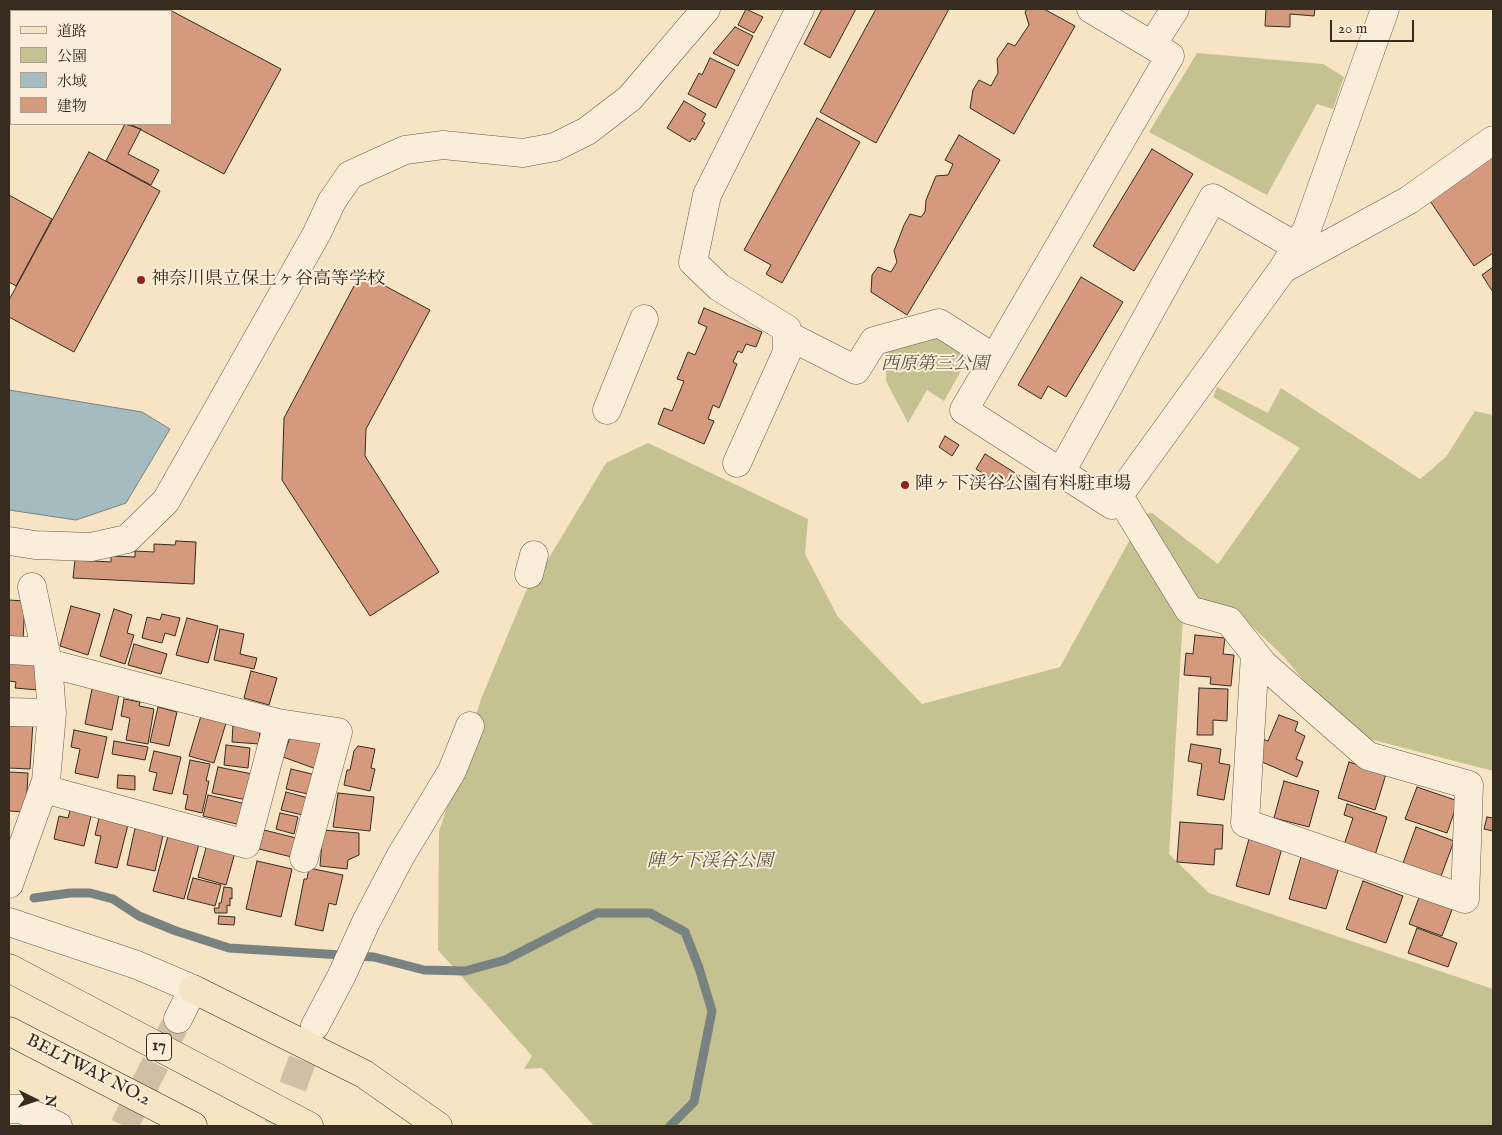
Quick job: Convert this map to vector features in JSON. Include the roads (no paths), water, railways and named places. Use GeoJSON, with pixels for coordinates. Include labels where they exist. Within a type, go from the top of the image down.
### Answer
{"type":"FeatureCollection","features":[{"type":"Feature","properties":{"kind":"main road","name":"17"},"geometry":{"type":"LineString","coordinates":[[9,968],[309,1126]]}},
{"type":"Feature","properties":{"kind":"main road"},"geometry":{"type":"LineString","coordinates":[[193,989],[364,1074],[438,1126]]}},
{"type":"Feature","properties":{"kind":"main road","name":"BELTWAY NO.2"},"geometry":{"type":"LineString","coordinates":[[9,1031],[193,1126]]}},
{"type":"Feature","properties":{"kind":"street"},"geometry":{"type":"LineString","coordinates":[[9,541],[35,545],[91,547],[126,540],[166,501],[317,233],[332,201],[350,175],[405,150],[443,145],[523,153],[555,148],[587,131],[630,98],[706,9]]}},
{"type":"Feature","properties":{"kind":"street"},"geometry":{"type":"LineString","coordinates":[[737,463],[787,352],[787,329],[719,287],[693,262],[707,195],[800,9]]}},
{"type":"Feature","properties":{"kind":"street"},"geometry":{"type":"LineString","coordinates":[[1090,9],[1170,56],[964,410],[1112,505],[1282,270],[1307,229],[1378,11]]}},
{"type":"Feature","properties":{"kind":"street"},"geometry":{"type":"LineString","coordinates":[[1152,45],[1176,9]]}},
{"type":"Feature","properties":{"kind":"street"},"geometry":{"type":"LineString","coordinates":[[1282,270],[1409,200],[1493,140]]}},
{"type":"Feature","properties":{"kind":"street"},"geometry":{"type":"LineString","coordinates":[[1061,472],[1213,198],[1297,247]]}},
{"type":"Feature","properties":{"kind":"street"},"geometry":{"type":"LineString","coordinates":[[607,410],[644,318]]}},
{"type":"Feature","properties":{"kind":"street"},"geometry":{"type":"LineString","coordinates":[[787,335],[856,370],[874,341],[939,323],[994,358]]}},
{"type":"Feature","properties":{"kind":"street"},"geometry":{"type":"LineString","coordinates":[[1119,496],[1189,610],[1229,621],[1263,664],[1368,756],[1469,785],[1465,898],[1245,823],[1255,654]]}},
{"type":"Feature","properties":{"kind":"street"},"geometry":{"type":"LineString","coordinates":[[9,884],[17,835],[44,788],[52,714],[47,657],[24,590]]}},
{"type":"Feature","properties":{"kind":"street"},"geometry":{"type":"LineString","coordinates":[[9,650],[47,657],[278,723],[338,732],[304,858]]}},
{"type":"Feature","properties":{"kind":"street"},"geometry":{"type":"LineString","coordinates":[[9,712],[52,714]]}},
{"type":"Feature","properties":{"kind":"street"},"geometry":{"type":"LineString","coordinates":[[44,788],[246,844],[278,723]]}},
{"type":"Feature","properties":{"kind":"street"},"geometry":{"type":"LineString","coordinates":[[315,1026],[342,977],[366,922],[400,858],[452,771],[470,726]]}},
{"type":"Feature","properties":{"kind":"street"},"geometry":{"type":"LineString","coordinates":[[9,922],[137,965],[193,989],[178,1019]]}},
{"type":"Feature","properties":{"kind":"street"},"geometry":{"type":"LineString","coordinates":[[9,1109],[21,1109],[58,1126]]}},
{"type":"Feature","properties":{"kind":"water"},"geometry":{"type":"Polygon","coordinates":[[[9,390],[142,412],[170,429],[126,503],[76,520],[9,510],[9,390]]]}},
{"type":"Feature","properties":{"kind":"waterway"},"geometry":{"type":"LineString","coordinates":[[34,898],[70,893],[90,893],[113,899],[139,916],[176,931],[229,948],[374,957],[424,970],[465,971],[505,960],[597,913],[650,913],[685,932],[699,968],[712,1011],[694,1102],[670,1126]]}},
{"type":"Feature","properties":{"kind":"tunnel"},"geometry":{"type":"LineString","coordinates":[[124,1126],[178,1019]]}},
{"type":"Feature","properties":{"kind":"tunnel"},"geometry":{"type":"LineString","coordinates":[[278,1126],[315,1026]]}},
{"type":"Feature","properties":{"kind":"place","name":"神奈川県立保土ヶ谷高等学校"},"geometry":{"type":"Point","coordinates":[141,280]}},
{"type":"Feature","properties":{"kind":"place","name":"陣ヶ下渓谷公園有料駐車場"},"geometry":{"type":"Point","coordinates":[905,485]}},
{"type":"Feature","properties":{"kind":"park label","name":"西原第三公園"},"geometry":{"type":"Point","coordinates":[935,365]}},
{"type":"Feature","properties":{"kind":"park label","name":"陣ケ下渓谷公園"},"geometry":{"type":"Point","coordinates":[710,862]}}]}
